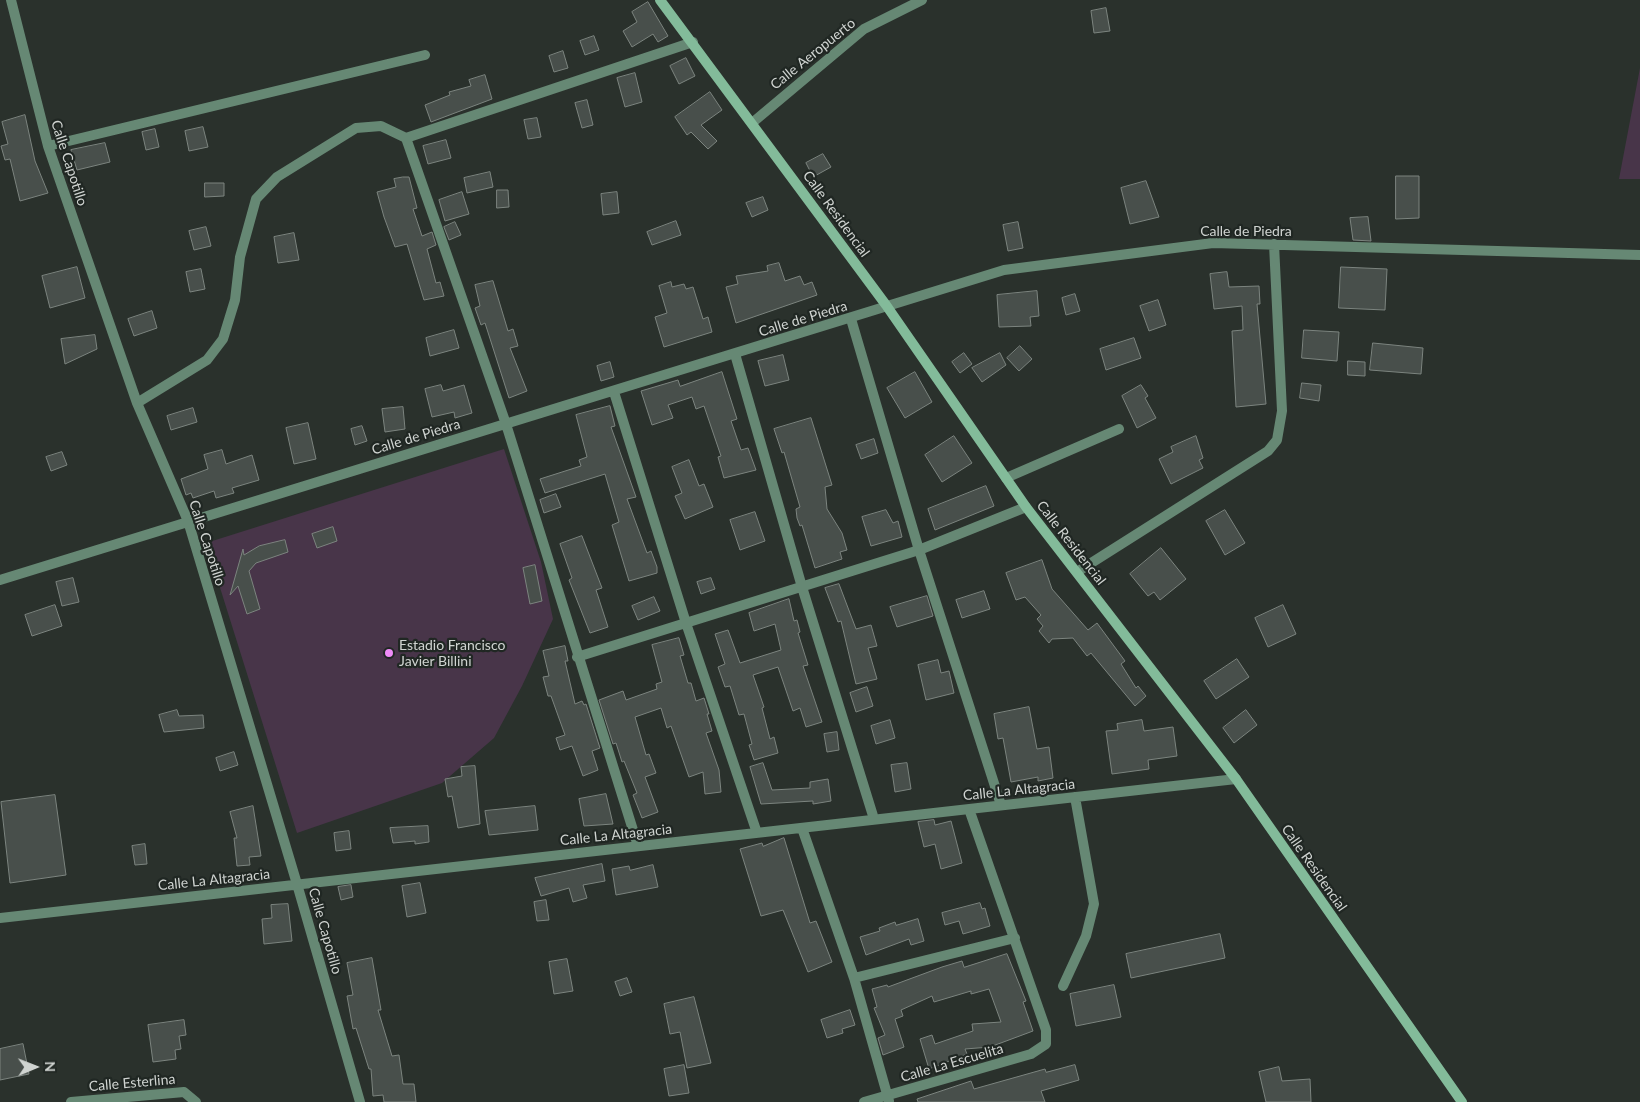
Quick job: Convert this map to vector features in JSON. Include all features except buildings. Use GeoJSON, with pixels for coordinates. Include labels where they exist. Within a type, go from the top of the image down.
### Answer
{"type":"FeatureCollection","features":[{"type":"Feature","properties":{"kind":"main road","name":"Calle Residencial"},"geometry":{"type":"LineString","coordinates":[[660,0],[693,42],[886,305],[1026,507],[1236,779],[1462,1102]]}},
{"type":"Feature","properties":{"kind":"street","name":"Calle Capotillo"},"geometry":{"type":"LineString","coordinates":[[11,0],[48,146],[137,403],[188,521],[360,1102]]}},
{"type":"Feature","properties":{"kind":"street","name":"Calle Aeropuerto"},"geometry":{"type":"LineString","coordinates":[[752,123],[864,29],[922,0]]}},
{"type":"Feature","properties":{"kind":"street"},"geometry":{"type":"LineString","coordinates":[[137,403],[207,360],[223,340],[235,300],[240,257],[256,199],[277,177],[356,128],[381,126],[406,138],[693,42]]}},
{"type":"Feature","properties":{"kind":"street"},"geometry":{"type":"LineString","coordinates":[[48,146],[425,54]]}},
{"type":"Feature","properties":{"kind":"street"},"geometry":{"type":"LineString","coordinates":[[406,138],[506,424],[577,657],[638,846]]}},
{"type":"Feature","properties":{"kind":"street","name":"Calle de Piedra"},"geometry":{"type":"LineString","coordinates":[[0,580],[851,319],[886,305],[1004,270],[1213,243],[1640,255]]}},
{"type":"Feature","properties":{"kind":"street"},"geometry":{"type":"LineString","coordinates":[[1077,572],[1268,451],[1277,440],[1282,411],[1274,244]]}},
{"type":"Feature","properties":{"kind":"street"},"geometry":{"type":"LineString","coordinates":[[851,319],[920,550],[1001,805]]}},
{"type":"Feature","properties":{"kind":"street"},"geometry":{"type":"LineString","coordinates":[[735,354],[802,587],[874,819]]}},
{"type":"Feature","properties":{"kind":"street"},"geometry":{"type":"LineString","coordinates":[[614,392],[686,623],[757,833]]}},
{"type":"Feature","properties":{"kind":"street"},"geometry":{"type":"LineString","coordinates":[[1006,478],[1119,429]]}},
{"type":"Feature","properties":{"kind":"street"},"geometry":{"type":"LineString","coordinates":[[577,657],[920,550],[1026,507]]}},
{"type":"Feature","properties":{"kind":"street","name":"Calle La Altagracia"},"geometry":{"type":"LineString","coordinates":[[0,918],[1236,779]]}},
{"type":"Feature","properties":{"kind":"street"},"geometry":{"type":"LineString","coordinates":[[1063,986],[1086,936],[1094,904],[1076,797]]}},
{"type":"Feature","properties":{"kind":"street"},"geometry":{"type":"LineString","coordinates":[[854,978],[1015,938],[969,809]]}},
{"type":"Feature","properties":{"kind":"street"},"geometry":{"type":"LineString","coordinates":[[802,828],[854,978],[889,1099]]}},
{"type":"Feature","properties":{"kind":"street","name":"Calle La Escuelita"},"geometry":{"type":"LineString","coordinates":[[864,1102],[889,1099],[1031,1054],[1046,1044],[1046,1030],[1015,938]]}},
{"type":"Feature","properties":{"kind":"street","name":"Calle Esterlina"},"geometry":{"type":"LineString","coordinates":[[71,1102],[184,1092],[195,1101]]}},
{"type":"Feature","properties":{"kind":"shaded area"},"geometry":{"type":"Polygon","coordinates":[[[1640,68],[1640,179],[1619,179],[1640,68]]]}},
{"type":"Feature","properties":{"kind":"shaded area","name":"Estadio Francisco Javier Billini"},"geometry":{"type":"Polygon","coordinates":[[[504,449],[541,562],[553,619],[522,686],[494,738],[442,783],[297,833],[206,543],[504,449]]]}},
{"type":"Feature","properties":{"kind":"place","name":"Estadio Francisco Javier Billini"},"geometry":{"type":"Point","coordinates":[389,653]}}]}
